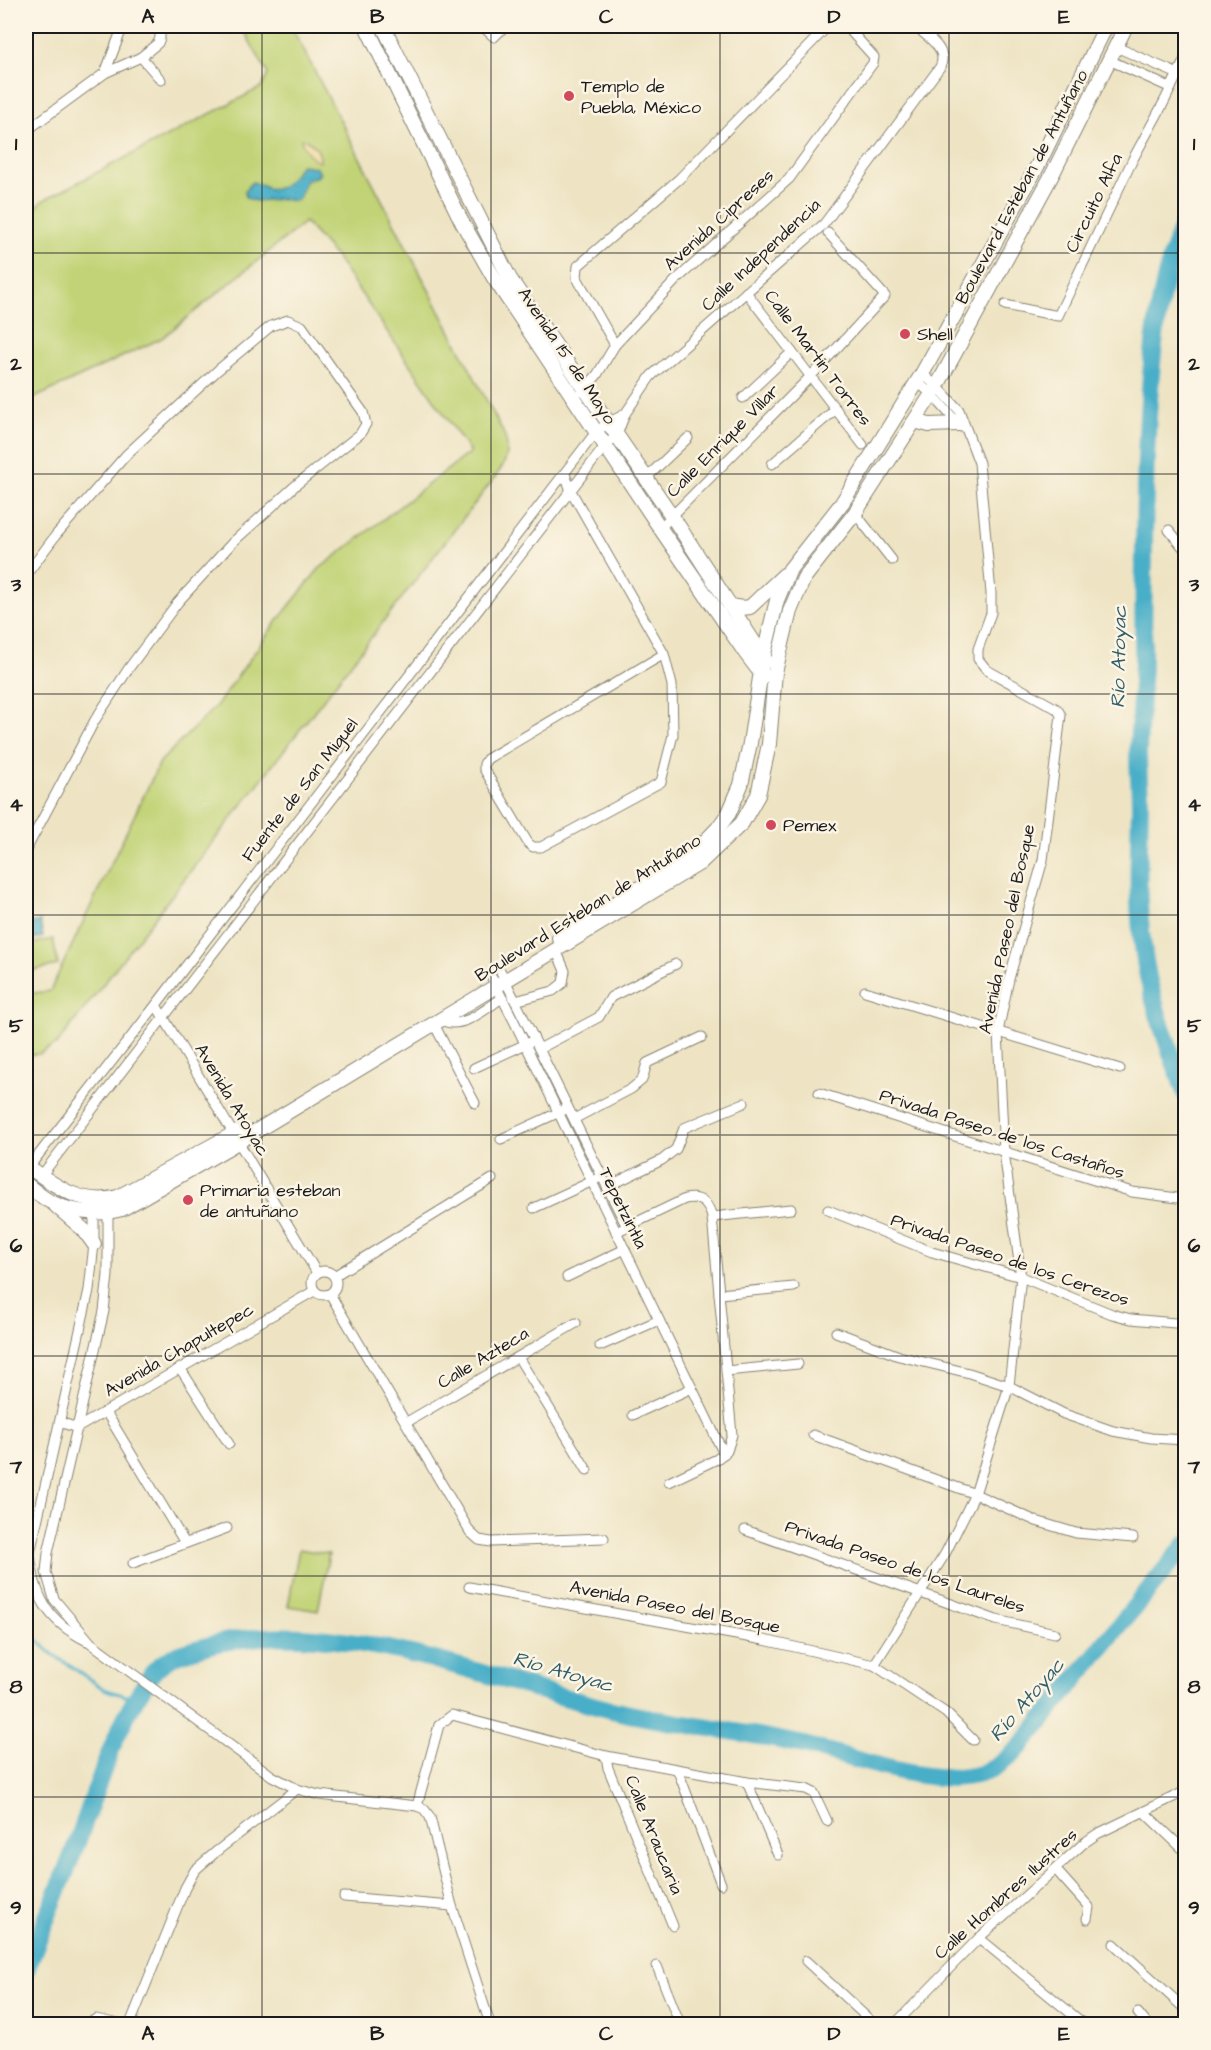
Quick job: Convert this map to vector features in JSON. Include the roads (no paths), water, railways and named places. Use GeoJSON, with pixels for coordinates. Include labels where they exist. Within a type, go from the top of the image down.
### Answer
{"type":"FeatureCollection","features":[{"type":"Feature","properties":{"kind":"main road","name":"Avenida 15 de Mayo"},"geometry":{"type":"LineString","coordinates":[[366,26],[462,222],[494,279],[660,528],[747,655],[773,687]]}},
{"type":"Feature","properties":{"kind":"main road","name":"Avenida 15 de Mayo"},"geometry":{"type":"LineString","coordinates":[[383,26],[510,279],[672,516],[775,672]]}},
{"type":"Feature","properties":{"kind":"main road","name":"Boulevard Esteban de Antuñano"},"geometry":{"type":"LineString","coordinates":[[235,1138],[437,1022],[499,983],[690,857],[718,828],[729,813],[741,785],[763,657],[777,600],[790,569],[842,503],[920,378],[1039,163],[1106,26]]}},
{"type":"Feature","properties":{"kind":"main road","name":"Boulevard Esteban de Antuñano"},"geometry":{"type":"LineString","coordinates":[[101,1206],[122,1209],[235,1138],[556,950],[700,863],[742,823],[758,795],[769,744],[775,672],[790,610],[804,578],[855,513],[935,390],[1053,173],[1126,26]]}},
{"type":"Feature","properties":{"kind":"main road"},"geometry":{"type":"LineString","coordinates":[[379,53],[394,46]]}},
{"type":"Feature","properties":{"kind":"main road"},"geometry":{"type":"LineString","coordinates":[[915,422],[963,429]]}},
{"type":"Feature","properties":{"kind":"main road"},"geometry":{"type":"LineString","coordinates":[[730,606],[750,607],[790,569]]}},
{"type":"Feature","properties":{"kind":"main road"},"geometry":{"type":"LineString","coordinates":[[27,1166],[60,1190],[101,1206]]}},
{"type":"Feature","properties":{"kind":"main road"},"geometry":{"type":"LineString","coordinates":[[26,1184],[84,1230],[94,1244]]}},
{"type":"Feature","properties":{"kind":"main road"},"geometry":{"type":"LineString","coordinates":[[52,1203],[101,1206]]}},
{"type":"Feature","properties":{"kind":"street"},"geometry":{"type":"LineString","coordinates":[[105,73],[123,26]]}},
{"type":"Feature","properties":{"kind":"street"},"geometry":{"type":"LineString","coordinates":[[26,131],[105,73],[141,57],[158,44],[160,26]]}},
{"type":"Feature","properties":{"kind":"street"},"geometry":{"type":"LineString","coordinates":[[482,26],[494,37],[505,26]]}},
{"type":"Feature","properties":{"kind":"street"},"geometry":{"type":"LineString","coordinates":[[615,345],[577,278],[578,266],[679,179],[828,26]]}},
{"type":"Feature","properties":{"kind":"street","name":"Avenida Cipreses"},"geometry":{"type":"LineString","coordinates":[[574,399],[597,375],[615,345],[676,280],[789,178],[873,63],[874,57],[846,26]]}},
{"type":"Feature","properties":{"kind":"street","name":"Calle Independencia"},"geometry":{"type":"LineString","coordinates":[[605,446],[617,435],[625,414],[651,376],[824,224],[940,67],[944,59],[942,52],[915,26]]}},
{"type":"Feature","properties":{"kind":"street"},"geometry":{"type":"LineString","coordinates":[[1116,46],[1178,74]]}},
{"type":"Feature","properties":{"kind":"street"},"geometry":{"type":"LineString","coordinates":[[141,57],[161,80]]}},
{"type":"Feature","properties":{"kind":"street","name":"Circuito Alfa"},"geometry":{"type":"LineString","coordinates":[[1005,305],[1058,316],[1185,57]]}},
{"type":"Feature","properties":{"kind":"street"},"geometry":{"type":"LineString","coordinates":[[1109,60],[1171,88]]}},
{"type":"Feature","properties":{"kind":"street","name":"Calle Enrique Villar"},"geometry":{"type":"LineString","coordinates":[[660,528],[811,376],[885,296],[828,233]]}},
{"type":"Feature","properties":{"kind":"street","name":"Calle Martín Torres"},"geometry":{"type":"LineString","coordinates":[[746,292],[863,445]]}},
{"type":"Feature","properties":{"kind":"street"},"geometry":{"type":"LineString","coordinates":[[26,575],[56,535],[127,453],[218,370],[271,326],[288,320],[302,326],[363,412],[366,424],[360,434],[296,485],[233,542],[178,602],[129,668],[95,720],[29,838],[26,850]]}},
{"type":"Feature","properties":{"kind":"street"},"geometry":{"type":"LineString","coordinates":[[742,398],[792,352]]}},
{"type":"Feature","properties":{"kind":"street","name":"Avenida Paseo del Bosque"},"geometry":{"type":"LineString","coordinates":[[874,1665],[945,1554],[975,1494],[1009,1386],[1021,1277],[1004,1152],[998,1032],[1009,979],[1043,860],[1061,715],[1057,709],[987,670],[978,659],[978,649],[992,613],[979,463],[963,429],[935,390],[920,378]]}},
{"type":"Feature","properties":{"kind":"street"},"geometry":{"type":"LineString","coordinates":[[772,464],[836,409]]}},
{"type":"Feature","properties":{"kind":"street","name":"Calle Independencia"},"geometry":{"type":"LineString","coordinates":[[596,432],[625,414]]}},
{"type":"Feature","properties":{"kind":"street","name":"Fuente de San Miguel"},"geometry":{"type":"LineString","coordinates":[[27,1166],[156,1005],[596,432]]}},
{"type":"Feature","properties":{"kind":"street"},"geometry":{"type":"LineString","coordinates":[[646,478],[688,438]]}},
{"type":"Feature","properties":{"kind":"street","name":"Fuente de San Miguel"},"geometry":{"type":"LineString","coordinates":[[41,1176],[605,446]]}},
{"type":"Feature","properties":{"kind":"street"},"geometry":{"type":"LineString","coordinates":[[565,474],[571,491],[664,654],[672,685],[672,735],[661,782],[541,847],[533,847],[528,843],[484,769],[487,759],[664,654]]}},
{"type":"Feature","properties":{"kind":"street"},"geometry":{"type":"LineString","coordinates":[[855,513],[892,560]]}},
{"type":"Feature","properties":{"kind":"street"},"geometry":{"type":"LineString","coordinates":[[1169,531],[1185,551]]}},
{"type":"Feature","properties":{"kind":"street"},"geometry":{"type":"LineString","coordinates":[[515,1001],[553,991],[563,983],[565,971],[556,950]]}},
{"type":"Feature","properties":{"kind":"street"},"geometry":{"type":"LineString","coordinates":[[474,1068],[599,1017],[611,997],[676,964]]}},
{"type":"Feature","properties":{"kind":"street","name":"Tepetzintla"},"geometry":{"type":"LineString","coordinates":[[499,983],[515,1001],[559,1113],[724,1454]]}},
{"type":"Feature","properties":{"kind":"street","name":"Tepetzintla"},"geometry":{"type":"LineString","coordinates":[[499,983],[574,1119],[627,1227]]}},
{"type":"Feature","properties":{"kind":"street"},"geometry":{"type":"LineString","coordinates":[[865,991],[1120,1069]]}},
{"type":"Feature","properties":{"kind":"street","name":"Avenida Atoyac"},"geometry":{"type":"LineString","coordinates":[[156,1005],[317,1273]]}},
{"type":"Feature","properties":{"kind":"street"},"geometry":{"type":"LineString","coordinates":[[437,1022],[475,1102]]}},
{"type":"Feature","properties":{"kind":"street"},"geometry":{"type":"LineString","coordinates":[[574,1119],[631,1089],[642,1080],[647,1063],[702,1037]]}},
{"type":"Feature","properties":{"kind":"street","name":"Privada Paseo de los Castaños"},"geometry":{"type":"LineString","coordinates":[[819,1093],[1132,1192],[1177,1198]]}},
{"type":"Feature","properties":{"kind":"street"},"geometry":{"type":"LineString","coordinates":[[607,1187],[662,1161],[676,1149],[684,1128],[744,1103]]}},
{"type":"Feature","properties":{"kind":"street"},"geometry":{"type":"LineString","coordinates":[[501,1139],[568,1108]]}},
{"type":"Feature","properties":{"kind":"street"},"geometry":{"type":"LineString","coordinates":[[534,1208],[602,1177]]}},
{"type":"Feature","properties":{"kind":"street"},"geometry":{"type":"LineString","coordinates":[[334,1276],[492,1179]]}},
{"type":"Feature","properties":{"kind":"street"},"geometry":{"type":"LineString","coordinates":[[616,1232],[685,1199],[701,1200],[710,1208],[712,1217],[732,1435],[724,1454],[669,1482]]}},
{"type":"Feature","properties":{"kind":"street"},"geometry":{"type":"LineString","coordinates":[[101,1206],[89,1290],[30,1553],[32,1574],[44,1605],[70,1632],[91,1643],[272,1776],[297,1789],[319,1795],[417,1806],[424,1809],[430,1817],[452,1906],[490,2025]]}},
{"type":"Feature","properties":{"kind":"street"},"geometry":{"type":"LineString","coordinates":[[91,1643],[54,1599],[46,1572],[48,1553],[104,1311],[108,1275],[101,1206]]}},
{"type":"Feature","properties":{"kind":"street"},"geometry":{"type":"LineString","coordinates":[[712,1217],[791,1209]]}},
{"type":"Feature","properties":{"kind":"street","name":"Privada Paseo de los Cerezos"},"geometry":{"type":"LineString","coordinates":[[828,1210],[932,1252],[1021,1277],[1112,1314],[1131,1319],[1185,1324]]}},
{"type":"Feature","properties":{"kind":"street"},"geometry":{"type":"LineString","coordinates":[[567,1277],[625,1249]]}},
{"type":"Feature","properties":{"kind":"street"},"geometry":{"type":"LineString","coordinates":[[326,1271],[334,1276],[335,1289],[330,1294],[318,1294],[314,1291],[313,1278],[317,1273],[326,1271]]}},
{"type":"Feature","properties":{"kind":"street"},"geometry":{"type":"LineString","coordinates":[[719,1294],[794,1287]]}},
{"type":"Feature","properties":{"kind":"street","name":"Avenida Chapultepec"},"geometry":{"type":"LineString","coordinates":[[77,1428],[314,1291]]}},
{"type":"Feature","properties":{"kind":"street"},"geometry":{"type":"LineString","coordinates":[[330,1294],[470,1532],[479,1540],[491,1542],[604,1538]]}},
{"type":"Feature","properties":{"kind":"street"},"geometry":{"type":"LineString","coordinates":[[600,1346],[659,1320]]}},
{"type":"Feature","properties":{"kind":"street","name":"Calle Azteca"},"geometry":{"type":"LineString","coordinates":[[407,1422],[576,1323]]}},
{"type":"Feature","properties":{"kind":"street"},"geometry":{"type":"LineString","coordinates":[[836,1332],[899,1356],[969,1373],[1009,1386],[1064,1414],[1113,1431],[1151,1438],[1185,1440]]}},
{"type":"Feature","properties":{"kind":"street"},"geometry":{"type":"LineString","coordinates":[[518,1357],[587,1470]]}},
{"type":"Feature","properties":{"kind":"street"},"geometry":{"type":"LineString","coordinates":[[726,1371],[798,1364]]}},
{"type":"Feature","properties":{"kind":"street"},"geometry":{"type":"LineString","coordinates":[[180,1368],[229,1444]]}},
{"type":"Feature","properties":{"kind":"street"},"geometry":{"type":"LineString","coordinates":[[633,1415],[692,1388]]}},
{"type":"Feature","properties":{"kind":"street"},"geometry":{"type":"LineString","coordinates":[[106,1412],[185,1543]]}},
{"type":"Feature","properties":{"kind":"street"},"geometry":{"type":"LineString","coordinates":[[60,1422],[77,1428]]}},
{"type":"Feature","properties":{"kind":"street"},"geometry":{"type":"LineString","coordinates":[[813,1435],[975,1494],[1036,1521],[1076,1533],[1133,1538]]}},
{"type":"Feature","properties":{"kind":"street"},"geometry":{"type":"LineString","coordinates":[[133,1563],[226,1527]]}},
{"type":"Feature","properties":{"kind":"street","name":"Privada Paseo de los Laureles"},"geometry":{"type":"LineString","coordinates":[[745,1530],[996,1620],[1055,1633]]}},
{"type":"Feature","properties":{"kind":"street","name":"Avenida Paseo del Bosque"},"geometry":{"type":"LineString","coordinates":[[469,1587],[764,1640],[874,1665],[946,1713],[973,1740]]}},
{"type":"Feature","properties":{"kind":"street"},"geometry":{"type":"LineString","coordinates":[[417,1806],[440,1725],[452,1715],[606,1756],[678,1771],[807,1789],[814,1793],[827,1821]]}},
{"type":"Feature","properties":{"kind":"street","name":"Calle Araucaria"},"geometry":{"type":"LineString","coordinates":[[606,1756],[608,1768],[673,1926]]}},
{"type":"Feature","properties":{"kind":"street"},"geometry":{"type":"LineString","coordinates":[[678,1771],[721,1884]]}},
{"type":"Feature","properties":{"kind":"street"},"geometry":{"type":"LineString","coordinates":[[747,1782],[778,1855]]}},
{"type":"Feature","properties":{"kind":"street"},"geometry":{"type":"LineString","coordinates":[[129,2025],[185,1888],[195,1870],[297,1789]]}},
{"type":"Feature","properties":{"kind":"street","name":"Calle Hombres Ilustres"},"geometry":{"type":"LineString","coordinates":[[895,2025],[979,1938],[1084,1844],[1097,1834],[1185,1791]]}},
{"type":"Feature","properties":{"kind":"street"},"geometry":{"type":"LineString","coordinates":[[1144,1812],[1185,1852]]}},
{"type":"Feature","properties":{"kind":"street"},"geometry":{"type":"LineString","coordinates":[[1056,1870],[1089,1906],[1087,1919]]}},
{"type":"Feature","properties":{"kind":"street"},"geometry":{"type":"LineString","coordinates":[[344,1897],[452,1906]]}},
{"type":"Feature","properties":{"kind":"street"},"geometry":{"type":"LineString","coordinates":[[979,1938],[1084,2025]]}},
{"type":"Feature","properties":{"kind":"street"},"geometry":{"type":"LineString","coordinates":[[1114,1944],[1185,2010]]}},
{"type":"Feature","properties":{"kind":"street"},"geometry":{"type":"LineString","coordinates":[[806,1961],[874,2025]]}},
{"type":"Feature","properties":{"kind":"street"},"geometry":{"type":"LineString","coordinates":[[657,1966],[680,2025]]}},
{"type":"Feature","properties":{"kind":"street"},"geometry":{"type":"LineString","coordinates":[[1138,2013],[1147,2025]]}},
{"type":"Feature","properties":{"kind":"street"},"geometry":{"type":"LineString","coordinates":[[88,2025],[96,2019],[118,2025]]}},
{"type":"Feature","properties":{"kind":"water"},"geometry":{"type":"Polygon","coordinates":[[[301,165],[316,167],[320,173],[306,180],[299,198],[295,201],[282,199],[256,201],[246,198],[245,191],[252,182],[276,189],[289,181],[301,165]]]}},
{"type":"Feature","properties":{"kind":"water"},"geometry":{"type":"Polygon","coordinates":[[[40,921],[43,937],[28,940],[26,924],[40,921]]]}},
{"type":"Feature","properties":{"kind":"waterway","name":"Río Atoyac"},"geometry":{"type":"LineString","coordinates":[[1186,217],[1169,266],[1154,341],[1145,478],[1143,662],[1138,752],[1139,894],[1143,947],[1155,1004],[1186,1095]]}},
{"type":"Feature","properties":{"kind":"waterway","name":"Río Atoyac"},"geometry":{"type":"LineString","coordinates":[[26,1970],[123,1723],[154,1671],[179,1654],[251,1638],[302,1637],[355,1643],[408,1653],[612,1710],[799,1744],[914,1774],[960,1777],[980,1774],[991,1769],[1020,1747],[1186,1544]]}},
{"type":"Feature","properties":{"kind":"waterway"},"geometry":{"type":"LineString","coordinates":[[26,1629],[51,1653],[104,1689],[135,1699]]}},
{"type":"Feature","properties":{"kind":"place","name":"Templo de Puebla, México"},"geometry":{"type":"Point","coordinates":[569,96]}},
{"type":"Feature","properties":{"kind":"place","name":"Shell"},"geometry":{"type":"Point","coordinates":[905,334]}},
{"type":"Feature","properties":{"kind":"place","name":"Pemex"},"geometry":{"type":"Point","coordinates":[771,825]}},
{"type":"Feature","properties":{"kind":"place","name":"Primaria esteban de antuñano"},"geometry":{"type":"Point","coordinates":[188,1200]}}]}
